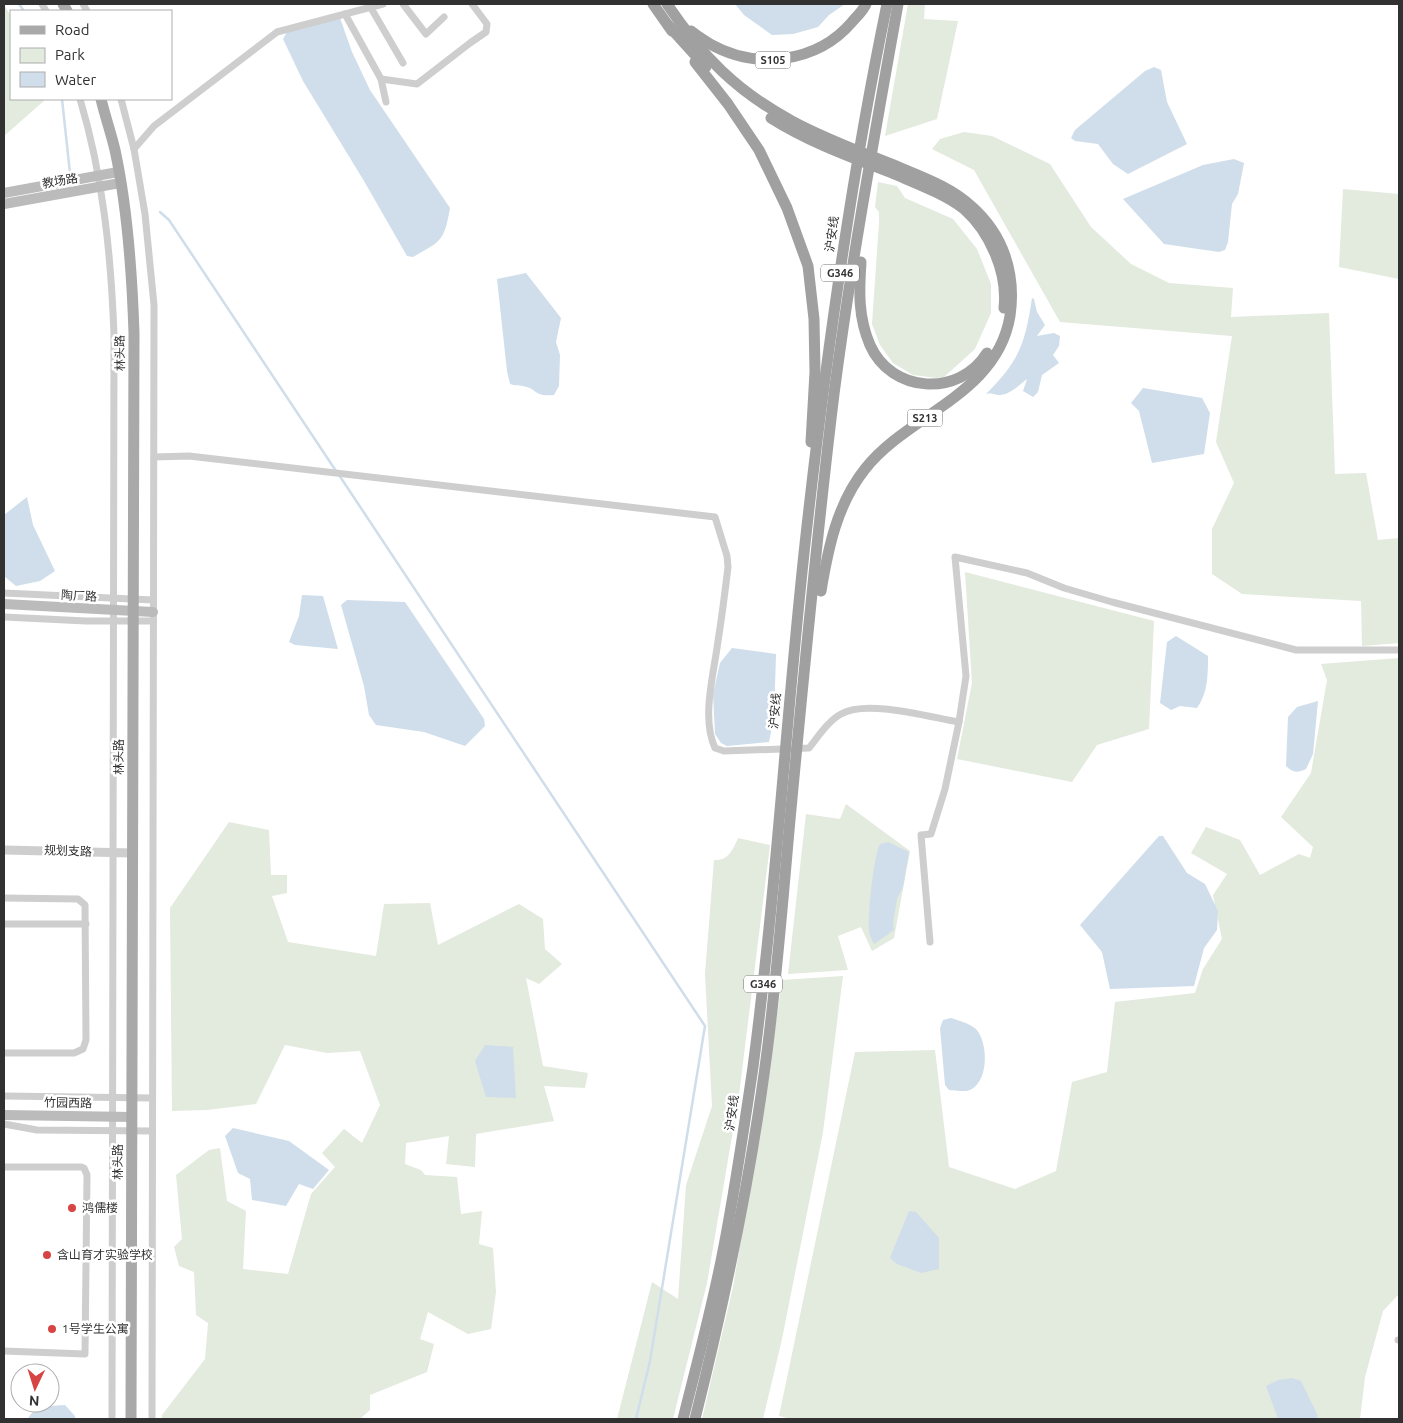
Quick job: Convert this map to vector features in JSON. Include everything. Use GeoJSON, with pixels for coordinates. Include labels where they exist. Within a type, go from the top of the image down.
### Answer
{"type":"FeatureCollection","features":[{"type":"Feature","properties":{"kind":"highway"},"geometry":{"type":"LineString","coordinates":[[653,4],[700,70],[728,104],[759,150],[787,208],[808,266],[814,319],[815,372],[805,544]]}},
{"type":"Feature","properties":{"kind":"highway"},"geometry":{"type":"LineString","coordinates":[[667,4],[711,63],[734,83],[819,139]]}},
{"type":"Feature","properties":{"kind":"highway","name":"S105"},"geometry":{"type":"LineString","coordinates":[[674,14],[695,35],[723,51],[753,59],[783,60],[814,51],[842,34],[866,4]]}},
{"type":"Feature","properties":{"kind":"highway","name":"沪安线"},"geometry":{"type":"LineString","coordinates":[[695,1419],[734,1254],[754,1142],[775,985],[805,544],[824,385],[848,219],[870,85],[887,4]]}},
{"type":"Feature","properties":{"kind":"highway","name":"沪安线"},"geometry":{"type":"LineString","coordinates":[[684,1419],[723,1251],[739,1159],[764,975],[791,748],[801,710],[835,393],[867,177],[898,4]]}},
{"type":"Feature","properties":{"kind":"highway"},"geometry":{"type":"LineString","coordinates":[[668,25],[716,78],[749,103],[792,131],[819,139],[907,175],[964,209],[981,229],[994,250],[1002,278],[1005,300],[1002,322],[983,360],[970,372],[952,382],[937,385],[922,384],[900,377],[884,364],[870,346],[862,323],[859,298],[867,177]]}},
{"type":"Feature","properties":{"kind":"highway","name":"S213"},"geometry":{"type":"LineString","coordinates":[[801,710],[824,572],[833,533],[844,502],[865,469],[893,440],[948,403],[976,380],[1001,345],[1009,323],[1012,300],[1011,274],[1004,250],[990,227],[971,205],[946,188],[907,175]]}},
{"type":"Feature","properties":{"kind":"main road","name":"林头路"},"geometry":{"type":"LineString","coordinates":[[101,100],[115,150],[119,178],[132,273],[134,333],[131,1419]]}},
{"type":"Feature","properties":{"kind":"main road","name":"教场路"},"geometry":{"type":"LineString","coordinates":[[4,193],[98,176],[119,178]]}},
{"type":"Feature","properties":{"kind":"main road","name":"教场路"},"geometry":{"type":"LineString","coordinates":[[4,204],[100,187],[119,178]]}},
{"type":"Feature","properties":{"kind":"main road","name":"陶厂路"},"geometry":{"type":"LineString","coordinates":[[4,604],[133,611],[153,617]]}},
{"type":"Feature","properties":{"kind":"main road","name":"竹园西路"},"geometry":{"type":"LineString","coordinates":[[4,1115],[132,1117]]}},
{"type":"Feature","properties":{"kind":"street"},"geometry":{"type":"LineString","coordinates":[[134,149],[154,126],[270,37],[285,29],[383,4]]}},
{"type":"Feature","properties":{"kind":"street"},"geometry":{"type":"LineString","coordinates":[[403,4],[426,34],[444,17]]}},
{"type":"Feature","properties":{"kind":"street"},"geometry":{"type":"LineString","coordinates":[[381,79],[417,84],[470,42],[486,32],[487,24],[472,4]]}},
{"type":"Feature","properties":{"kind":"street"},"geometry":{"type":"LineString","coordinates":[[371,8],[403,63]]}},
{"type":"Feature","properties":{"kind":"street"},"geometry":{"type":"LineString","coordinates":[[345,14],[381,79],[386,102]]}},
{"type":"Feature","properties":{"kind":"street"},"geometry":{"type":"LineString","coordinates":[[80,100],[95,156],[107,228],[112,281],[112,1419]]}},
{"type":"Feature","properties":{"kind":"street"},"geometry":{"type":"LineString","coordinates":[[121,100],[134,149],[145,214],[153,279],[154,305],[152,1419]]}},
{"type":"Feature","properties":{"kind":"street"},"geometry":{"type":"LineString","coordinates":[[154,457],[189,456],[715,517],[727,556],[728,567],[709,692],[710,738],[715,748],[724,751],[809,748],[835,717],[853,710],[884,709],[959,722]]}},
{"type":"Feature","properties":{"kind":"street"},"geometry":{"type":"LineString","coordinates":[[930,942],[921,835],[931,834],[945,789],[959,722],[966,676],[955,557],[1027,573],[1064,588],[1112,602],[1296,650],[1399,650]]}},
{"type":"Feature","properties":{"kind":"street"},"geometry":{"type":"LineString","coordinates":[[4,593],[113,599],[133,611]]}},
{"type":"Feature","properties":{"kind":"street"},"geometry":{"type":"LineString","coordinates":[[4,617],[113,621],[153,600]]}},
{"type":"Feature","properties":{"kind":"street","name":"规划支路"},"geometry":{"type":"LineString","coordinates":[[4,850],[132,853]]}},
{"type":"Feature","properties":{"kind":"street"},"geometry":{"type":"LineString","coordinates":[[4,898],[78,899],[85,905],[86,924],[86,1040],[83,1049],[74,1054],[4,1053]]}},
{"type":"Feature","properties":{"kind":"street"},"geometry":{"type":"LineString","coordinates":[[4,924],[86,924]]}},
{"type":"Feature","properties":{"kind":"street"},"geometry":{"type":"LineString","coordinates":[[4,1096],[152,1098]]}},
{"type":"Feature","properties":{"kind":"street"},"geometry":{"type":"LineString","coordinates":[[4,1124],[37,1130],[152,1132]]}},
{"type":"Feature","properties":{"kind":"street"},"geometry":{"type":"LineString","coordinates":[[4,1167],[81,1167],[84,1168],[87,1175],[86,1354],[4,1351]]}},
{"type":"Feature","properties":{"kind":"green space"},"geometry":{"type":"Polygon","coordinates":[[[908,4],[925,4],[924,19],[958,21],[937,119],[885,136],[908,4]]]}},
{"type":"Feature","properties":{"kind":"green space"},"geometry":{"type":"Polygon","coordinates":[[[4,5],[10,14],[10,100],[45,100],[4,136],[4,5]]]}},
{"type":"Feature","properties":{"kind":"green space"},"geometry":{"type":"Polygon","coordinates":[[[964,132],[992,136],[1050,164],[1091,227],[1131,264],[1169,283],[1233,288],[1231,317],[1329,313],[1335,474],[1366,473],[1378,540],[1399,538],[1399,643],[1362,646],[1361,601],[1242,594],[1212,574],[1212,529],[1234,483],[1216,442],[1232,336],[1060,322],[974,170],[932,149],[940,139],[964,132]]]}},
{"type":"Feature","properties":{"kind":"green space"},"geometry":{"type":"Polygon","coordinates":[[[878,182],[897,186],[905,198],[953,219],[977,249],[991,284],[991,313],[975,349],[944,377],[913,375],[893,363],[880,345],[872,324],[879,223],[879,212],[875,207],[878,182]]]}},
{"type":"Feature","properties":{"kind":"green space"},"geometry":{"type":"Polygon","coordinates":[[[1343,189],[1399,194],[1399,279],[1339,267],[1343,189]]]}},
{"type":"Feature","properties":{"kind":"green space"},"geometry":{"type":"Polygon","coordinates":[[[965,572],[1154,621],[1149,729],[1097,745],[1072,782],[957,759],[972,683],[965,572]]]}},
{"type":"Feature","properties":{"kind":"green space"},"geometry":{"type":"Polygon","coordinates":[[[1399,658],[1399,1294],[1383,1311],[1365,1377],[1360,1419],[791,1419],[779,1416],[855,1052],[935,1050],[949,1167],[1015,1189],[1056,1171],[1072,1082],[1107,1072],[1115,1002],[1195,993],[1203,969],[1222,939],[1213,895],[1227,874],[1191,853],[1206,827],[1240,840],[1260,875],[1299,854],[1310,858],[1313,847],[1281,817],[1311,773],[1327,680],[1321,664],[1399,658]]]}},
{"type":"Feature","properties":{"kind":"green space"},"geometry":{"type":"Polygon","coordinates":[[[846,804],[910,851],[894,938],[872,951],[861,927],[838,936],[848,970],[788,974],[806,814],[840,819],[846,804]]]}},
{"type":"Feature","properties":{"kind":"green space"},"geometry":{"type":"Polygon","coordinates":[[[229,822],[269,830],[271,875],[287,875],[287,893],[272,896],[288,942],[376,956],[384,904],[430,903],[438,945],[519,904],[543,919],[545,949],[562,964],[539,984],[526,978],[543,1066],[588,1073],[585,1088],[544,1086],[554,1121],[476,1134],[475,1167],[446,1164],[449,1136],[406,1143],[405,1164],[421,1170],[425,1175],[457,1177],[461,1214],[482,1211],[479,1244],[493,1248],[496,1292],[491,1329],[468,1334],[428,1312],[420,1339],[434,1344],[427,1372],[370,1395],[370,1410],[360,1419],[162,1419],[162,1415],[205,1359],[208,1323],[196,1315],[194,1272],[179,1266],[174,1247],[182,1239],[176,1175],[209,1150],[220,1148],[227,1201],[246,1211],[243,1269],[288,1274],[311,1194],[335,1167],[322,1153],[344,1129],[362,1143],[380,1105],[360,1051],[327,1053],[285,1045],[256,1104],[207,1110],[172,1111],[170,908],[229,822]]]}},
{"type":"Feature","properties":{"kind":"green space"},"geometry":{"type":"Polygon","coordinates":[[[738,838],[770,845],[739,1095],[707,1283],[673,1419],[617,1419],[652,1282],[678,1299],[686,1185],[712,1106],[705,974],[714,860],[726,857],[738,838]]]}},
{"type":"Feature","properties":{"kind":"green space"},"geometry":{"type":"Polygon","coordinates":[[[843,976],[823,1132],[782,1339],[763,1419],[702,1419],[733,1287],[765,1099],[782,980],[843,976]]]}},
{"type":"Feature","properties":{"kind":"water"},"geometry":{"type":"Polygon","coordinates":[[[735,4],[845,4],[829,15],[818,27],[793,34],[772,35],[744,15],[735,4]]]}},
{"type":"Feature","properties":{"kind":"water"},"geometry":{"type":"Polygon","coordinates":[[[340,18],[352,52],[370,90],[450,208],[446,228],[440,239],[413,257],[407,256],[303,81],[283,39],[288,30],[340,18]]]}},
{"type":"Feature","properties":{"kind":"water"},"geometry":{"type":"Polygon","coordinates":[[[1154,67],[1161,70],[1167,102],[1187,144],[1128,174],[1113,164],[1098,144],[1075,141],[1071,138],[1075,130],[1145,71],[1154,67]]]}},
{"type":"Feature","properties":{"kind":"water"},"geometry":{"type":"Polygon","coordinates":[[[1234,159],[1244,163],[1238,194],[1232,204],[1228,242],[1225,250],[1219,252],[1164,244],[1123,199],[1203,165],[1234,159]]]}},
{"type":"Feature","properties":{"kind":"water"},"geometry":{"type":"Polygon","coordinates":[[[526,273],[561,318],[556,342],[560,355],[559,386],[554,395],[539,394],[528,387],[510,384],[507,371],[497,279],[526,273]]]}},
{"type":"Feature","properties":{"kind":"water"},"geometry":{"type":"Polygon","coordinates":[[[1032,298],[1034,299],[1037,312],[1045,325],[1037,336],[1054,333],[1060,336],[1059,346],[1053,355],[1059,363],[1042,375],[1038,392],[1033,397],[1023,391],[1027,379],[1006,394],[986,394],[1006,372],[1019,351],[1032,298]]]}},
{"type":"Feature","properties":{"kind":"water"},"geometry":{"type":"Polygon","coordinates":[[[1143,388],[1202,398],[1210,413],[1204,454],[1152,463],[1139,411],[1131,403],[1143,388]]]}},
{"type":"Feature","properties":{"kind":"water"},"geometry":{"type":"Polygon","coordinates":[[[27,497],[33,525],[55,571],[40,581],[16,586],[4,576],[4,515],[27,497]]]}},
{"type":"Feature","properties":{"kind":"water"},"geometry":{"type":"Polygon","coordinates":[[[302,595],[323,596],[338,649],[295,645],[289,642],[299,616],[302,595]]]}},
{"type":"Feature","properties":{"kind":"water"},"geometry":{"type":"Polygon","coordinates":[[[347,600],[405,602],[484,719],[485,726],[465,746],[424,732],[376,725],[369,715],[364,686],[341,605],[347,600]]]}},
{"type":"Feature","properties":{"kind":"water"},"geometry":{"type":"Polygon","coordinates":[[[1176,636],[1208,656],[1205,690],[1197,708],[1180,706],[1171,710],[1160,703],[1167,642],[1176,636]]]}},
{"type":"Feature","properties":{"kind":"water"},"geometry":{"type":"Polygon","coordinates":[[[732,648],[776,654],[774,718],[769,742],[727,746],[721,743],[715,734],[713,694],[720,663],[732,648]]]}},
{"type":"Feature","properties":{"kind":"water"},"geometry":{"type":"Polygon","coordinates":[[[1318,701],[1313,754],[1306,769],[1298,772],[1293,771],[1286,766],[1288,717],[1297,707],[1318,701]]]}},
{"type":"Feature","properties":{"kind":"water"},"geometry":{"type":"Polygon","coordinates":[[[1159,836],[1163,836],[1187,873],[1205,884],[1218,911],[1217,930],[1204,948],[1194,986],[1110,989],[1102,952],[1080,925],[1159,836]]]}},
{"type":"Feature","properties":{"kind":"water"},"geometry":{"type":"Polygon","coordinates":[[[888,842],[909,852],[903,887],[897,899],[893,923],[894,930],[874,944],[870,934],[869,922],[873,873],[880,844],[888,842]]]}},
{"type":"Feature","properties":{"kind":"water"},"geometry":{"type":"Polygon","coordinates":[[[951,1018],[976,1029],[983,1042],[984,1069],[978,1084],[969,1090],[949,1090],[945,1085],[940,1028],[943,1020],[951,1018]]]}},
{"type":"Feature","properties":{"kind":"water"},"geometry":{"type":"Polygon","coordinates":[[[485,1045],[513,1047],[516,1098],[486,1097],[475,1061],[485,1045]]]}},
{"type":"Feature","properties":{"kind":"water"},"geometry":{"type":"Polygon","coordinates":[[[233,1128],[289,1141],[329,1170],[313,1189],[299,1184],[286,1206],[252,1200],[250,1179],[238,1173],[225,1136],[233,1128]]]}},
{"type":"Feature","properties":{"kind":"water"},"geometry":{"type":"Polygon","coordinates":[[[909,1211],[916,1212],[939,1238],[939,1269],[921,1273],[897,1264],[890,1258],[909,1211]]]}},
{"type":"Feature","properties":{"kind":"water"},"geometry":{"type":"Polygon","coordinates":[[[1292,1378],[1301,1381],[1317,1414],[1317,1419],[1278,1419],[1266,1386],[1278,1380],[1292,1378]]]}},
{"type":"Feature","properties":{"kind":"water"},"geometry":{"type":"Polygon","coordinates":[[[60,1405],[65,1405],[75,1416],[75,1419],[28,1419],[32,1413],[60,1413],[60,1405]]]}},
{"type":"Feature","properties":{"kind":"waterway"},"geometry":{"type":"LineString","coordinates":[[19,4],[23,10]]}},
{"type":"Feature","properties":{"kind":"waterway"},"geometry":{"type":"LineString","coordinates":[[62,100],[70,173],[73,176]]}},
{"type":"Feature","properties":{"kind":"waterway"},"geometry":{"type":"LineString","coordinates":[[160,212],[169,220],[336,471]]}},
{"type":"Feature","properties":{"kind":"waterway"},"geometry":{"type":"LineString","coordinates":[[339,475],[705,1026],[650,1361],[636,1419]]}},
{"type":"Feature","properties":{"kind":"place","name":"鸿儒楼"},"geometry":{"type":"Point","coordinates":[72,1208]}},
{"type":"Feature","properties":{"kind":"place","name":"含山育才实验学校"},"geometry":{"type":"Point","coordinates":[47,1255]}},
{"type":"Feature","properties":{"kind":"place","name":"1号学生公寓"},"geometry":{"type":"Point","coordinates":[52,1329]}}]}
